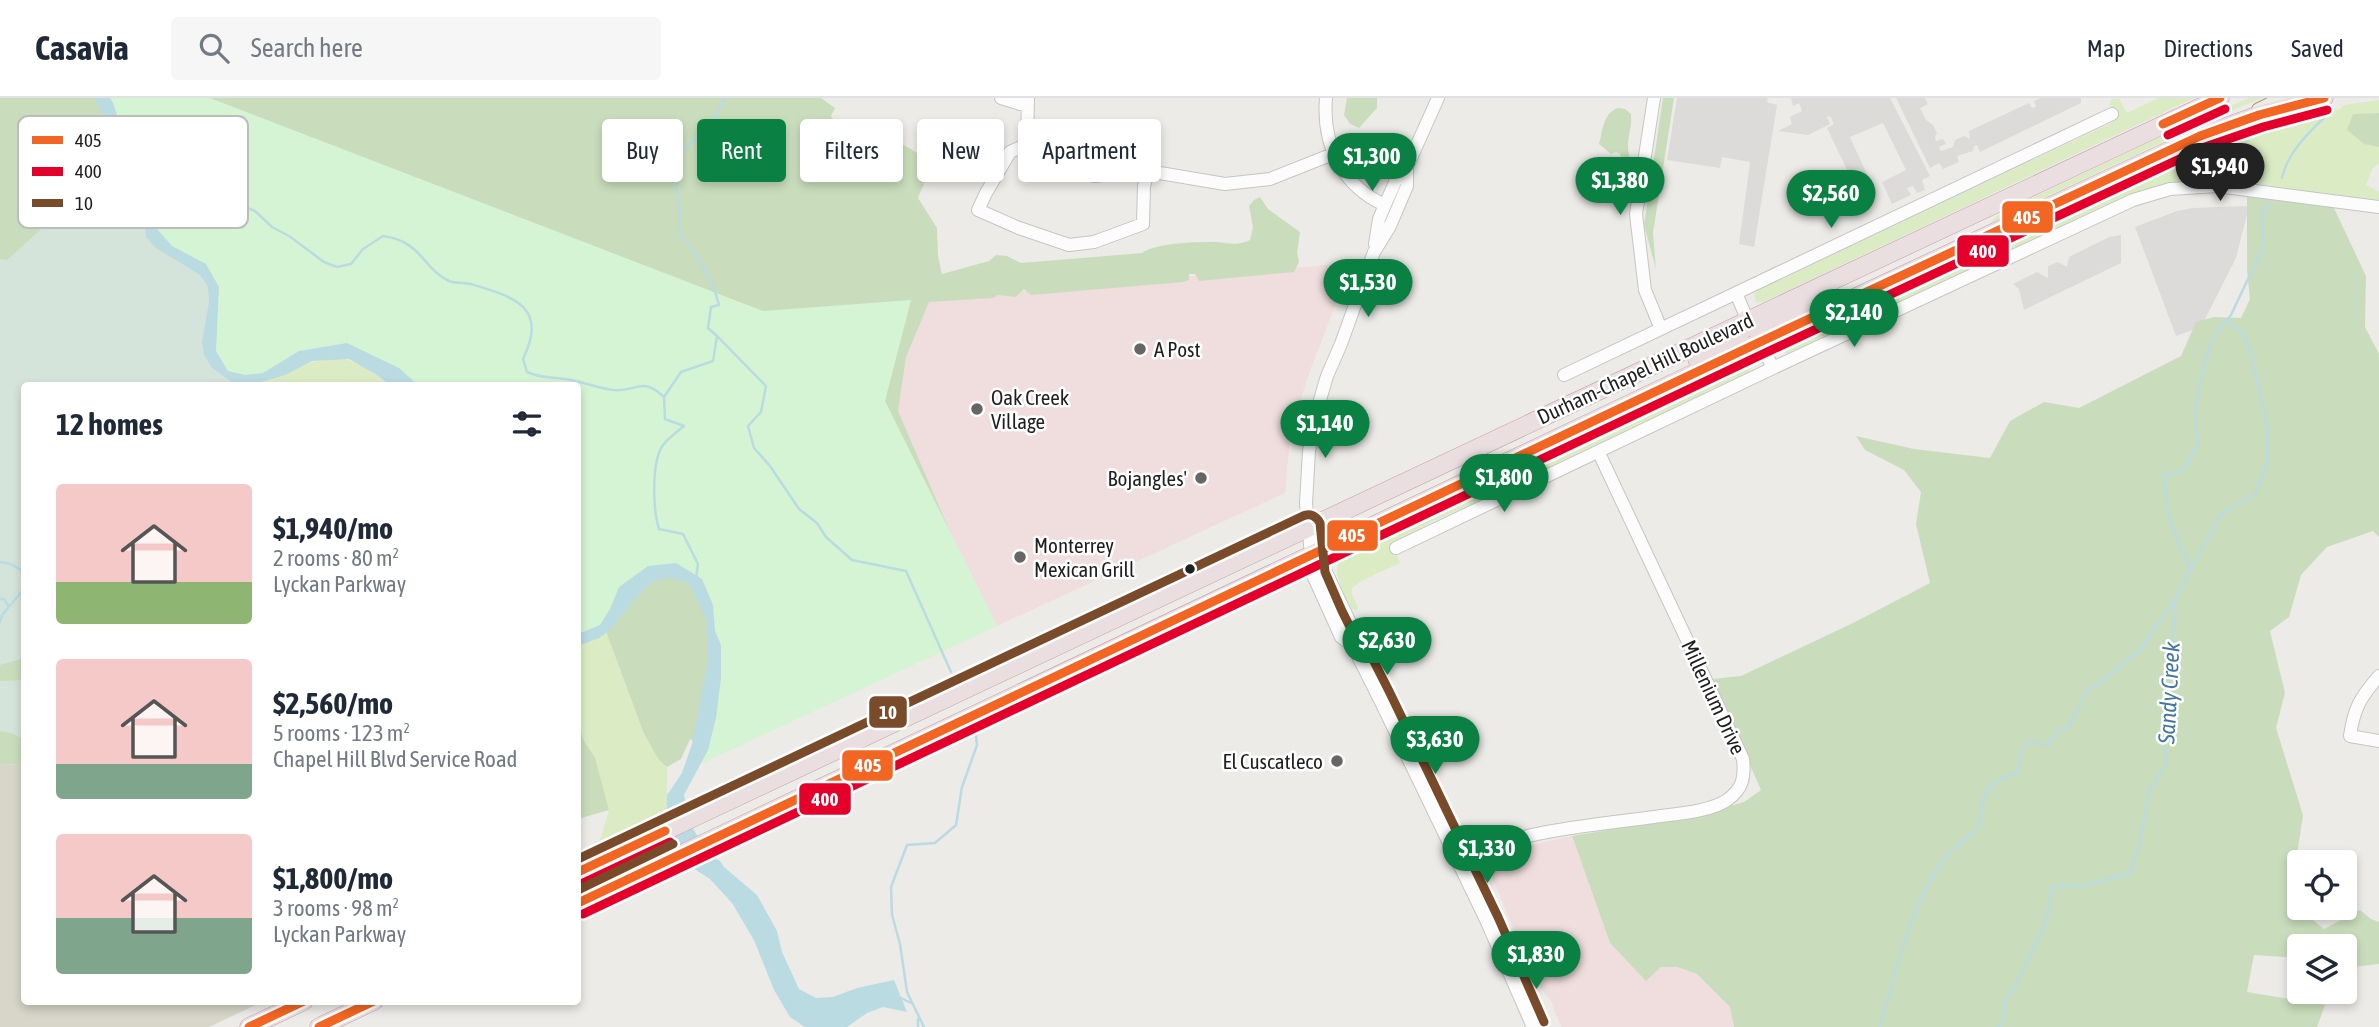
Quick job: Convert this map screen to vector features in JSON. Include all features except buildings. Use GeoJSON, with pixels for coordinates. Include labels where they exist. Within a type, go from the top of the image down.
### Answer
{"type":"FeatureCollection","features":[{"type":"Feature","properties":{"kind":"highway","name":"Durham-Chapel Hill Boulevard"},"geometry":{"type":"LineString","coordinates":[[581,871],[2220,98]]}},
{"type":"Feature","properties":{"kind":"highway"},"geometry":{"type":"LineString","coordinates":[[2200,136],[2259,115],[2324,98]]}},
{"type":"Feature","properties":{"kind":"highway","name":"Durham-Chapel Hill Boulevard"},"geometry":{"type":"LineString","coordinates":[[581,902],[1760,341],[2200,136]]}},
{"type":"Feature","properties":{"kind":"highway"},"geometry":{"type":"LineString","coordinates":[[1760,341],[1759,334],[1763,327],[1867,263]]}},
{"type":"Feature","properties":{"kind":"highway"},"geometry":{"type":"LineString","coordinates":[[1602,418],[1651,386],[1739,337],[1746,328],[1747,319]]}},
{"type":"Feature","properties":{"kind":"highway"},"geometry":{"type":"LineString","coordinates":[[249,1027],[296,1005]]}},
{"type":"Feature","properties":{"kind":"highway"},"geometry":{"type":"LineString","coordinates":[[319,1027],[365,1005]]}},
{"type":"Feature","properties":{"kind":"main road","name":"Durham-Chapel Hill Boulevard"},"geometry":{"type":"LineString","coordinates":[[2200,136],[2284,98]]}},
{"type":"Feature","properties":{"kind":"street"},"geometry":{"type":"LineString","coordinates":[[1001,98],[1027,102]]}},
{"type":"Feature","properties":{"kind":"street"},"geometry":{"type":"LineString","coordinates":[[1325,98],[1325,115],[1333,154],[1339,167],[1358,189],[1385,205]]}},
{"type":"Feature","properties":{"kind":"street"},"geometry":{"type":"LineString","coordinates":[[1438,98],[1407,167],[1396,180],[1379,219],[1374,252],[1327,376],[1315,417],[1307,470],[1308,527],[1311,555],[1324,568],[1356,635],[1353,646],[1487,922],[1533,1027]]}},
{"type":"Feature","properties":{"kind":"street"},"geometry":{"type":"LineString","coordinates":[[1654,98],[1636,214],[1645,290],[1661,329]]}},
{"type":"Feature","properties":{"kind":"street"},"geometry":{"type":"LineString","coordinates":[[1564,375],[2112,114]]}},
{"type":"Feature","properties":{"kind":"street"},"geometry":{"type":"LineString","coordinates":[[1018,148],[1010,152],[978,210],[1069,245],[1094,242],[1143,224],[1145,182]]}},
{"type":"Feature","properties":{"kind":"street"},"geometry":{"type":"LineString","coordinates":[[1161,173],[1225,184],[1270,179],[1333,154]]}},
{"type":"Feature","properties":{"kind":"street"},"geometry":{"type":"LineString","coordinates":[[1374,252],[1390,226],[1408,186],[1407,167]]}},
{"type":"Feature","properties":{"kind":"street"},"geometry":{"type":"LineString","coordinates":[[1396,548],[2118,206],[2185,187],[2217,186],[2373,206]]}},
{"type":"Feature","properties":{"kind":"street"},"geometry":{"type":"LineString","coordinates":[[1736,293],[1747,319]]}},
{"type":"Feature","properties":{"kind":"street"},"geometry":{"type":"LineString","coordinates":[[1760,341],[1773,369]]}},
{"type":"Feature","properties":{"kind":"street","name":"Millenium Drive"},"geometry":{"type":"LineString","coordinates":[[1457,862],[1474,853],[1525,836],[1695,811],[1726,802],[1741,786],[1745,775],[1743,759],[1599,453]]}},
{"type":"Feature","properties":{"kind":"street"},"geometry":{"type":"LineString","coordinates":[[2379,676],[2359,700],[2353,713],[2350,736],[2379,741]]}},
{"type":"Feature","properties":{"kind":"shaded area"},"geometry":{"type":"Polygon","coordinates":[[[1677,98],[1768,98],[1767,102],[1777,105],[1754,247],[1739,244],[1750,162],[1722,157],[1720,168],[1667,160],[1677,98]]]}},
{"type":"Feature","properties":{"kind":"shaded area"},"geometry":{"type":"Polygon","coordinates":[[[1791,98],[1890,98],[1930,176],[1922,180],[1925,190],[1917,193],[1913,186],[1907,188],[1911,195],[1892,204],[1882,182],[1906,170],[1883,123],[1850,137],[1875,192],[1871,204],[1865,207],[1827,128],[1834,124],[1830,116],[1827,117],[1830,124],[1808,135],[1778,131],[1792,124],[1790,117],[1802,111],[1799,103],[1793,106],[1791,98]]]}},
{"type":"Feature","properties":{"kind":"shaded area"},"geometry":{"type":"Polygon","coordinates":[[[1896,98],[1925,98],[1928,104],[1920,108],[1937,133],[1936,141],[1943,139],[1946,144],[1939,147],[1941,151],[1953,147],[1955,140],[1964,136],[1970,139],[1969,131],[2029,103],[2032,108],[2036,107],[2034,101],[2041,98],[2081,98],[2081,103],[1980,152],[1977,145],[1974,146],[1973,151],[1957,156],[1959,162],[1943,169],[1939,163],[1930,168],[1896,98]]]}},
{"type":"Feature","properties":{"kind":"shaded area"},"geometry":{"type":"Polygon","coordinates":[[[2249,206],[2236,258],[2201,327],[2176,336],[2135,227],[2192,208],[2249,206]]]}},
{"type":"Feature","properties":{"kind":"shaded area"},"geometry":{"type":"Polygon","coordinates":[[[42,228],[145,228],[152,244],[160,251],[189,266],[204,279],[210,302],[202,342],[223,377],[231,382],[21,382],[21,659],[0,665],[0,259],[7,260],[42,228]]]}},
{"type":"Feature","properties":{"kind":"shaded area"},"geometry":{"type":"Polygon","coordinates":[[[2121,235],[2121,263],[2024,310],[2019,289],[2013,284],[2037,272],[2048,278],[2048,266],[2058,262],[2067,267],[2069,257],[2109,237],[2121,235]]]}},
{"type":"Feature","properties":{"kind":"shaded area"},"geometry":{"type":"Polygon","coordinates":[[[1349,263],[1349,270],[1311,368],[1291,429],[1285,493],[997,626],[885,401],[911,300],[1349,263]]]}},
{"type":"Feature","properties":{"kind":"shaded area"},"geometry":{"type":"Polygon","coordinates":[[[21,680],[21,738],[0,731],[0,681],[21,680]]]}},
{"type":"Feature","properties":{"kind":"shaded area"},"geometry":{"type":"Polygon","coordinates":[[[0,764],[21,765],[21,1005],[256,1005],[209,1027],[0,1027],[0,764]]]}},
{"type":"Feature","properties":{"kind":"shaded area"},"geometry":{"type":"Polygon","coordinates":[[[1572,836],[1610,943],[1661,967],[1677,967],[1697,974],[1730,1007],[1734,1027],[1561,1027],[1551,1001],[1535,980],[1488,867],[1490,861],[1514,849],[1572,836]]]}},
{"type":"Feature","properties":{"kind":"green space"},"geometry":{"type":"Polygon","coordinates":[[[0,98],[821,98],[835,108],[831,116],[833,119],[800,119],[800,182],[903,182],[903,145],[913,150],[917,153],[917,182],[925,182],[918,198],[937,228],[942,274],[989,261],[996,255],[1007,256],[1021,263],[1142,253],[1178,243],[1241,243],[1250,240],[1253,227],[1249,206],[1260,197],[1268,209],[1300,232],[1297,253],[1299,262],[1294,272],[1199,281],[1195,274],[1189,274],[1189,280],[1183,282],[1031,295],[1024,289],[1016,297],[998,295],[993,298],[929,302],[906,357],[898,411],[972,583],[710,750],[690,739],[681,759],[667,767],[659,760],[644,734],[597,607],[581,420],[581,382],[572,382],[488,336],[0,384],[0,98]]]}},
{"type":"Feature","properties":{"kind":"green space"},"geometry":{"type":"Polygon","coordinates":[[[102,98],[210,98],[763,311],[911,300],[885,401],[997,626],[688,770],[716,665],[701,584],[659,572],[603,626],[581,637],[581,382],[400,382],[383,366],[330,352],[264,378],[225,372],[212,352],[210,280],[155,236],[152,228],[248,228],[248,116],[109,116],[102,98]]]}},
{"type":"Feature","properties":{"kind":"green space"},"geometry":{"type":"Polygon","coordinates":[[[1347,98],[1377,98],[1377,108],[1359,128],[1350,124],[1344,115],[1347,98]]]}},
{"type":"Feature","properties":{"kind":"green space"},"geometry":{"type":"Polygon","coordinates":[[[1663,98],[1674,98],[1653,233],[1656,269],[1644,225],[1663,98]]]}},
{"type":"Feature","properties":{"kind":"green space"},"geometry":{"type":"Polygon","coordinates":[[[2158,98],[2194,98],[1764,302],[1756,302],[1754,294],[1760,289],[2111,123],[2116,118],[2115,109],[2109,105],[2111,99],[2119,99],[2127,113],[2158,98]]]}},
{"type":"Feature","properties":{"kind":"green space"},"geometry":{"type":"Polygon","coordinates":[[[2249,98],[2262,98],[2211,119],[1989,224],[1998,215],[2023,202],[2183,126],[2249,98]]]}},
{"type":"Feature","properties":{"kind":"green space"},"geometry":{"type":"Polygon","coordinates":[[[2379,100],[2379,163],[2373,168],[2366,185],[2379,192],[2379,201],[2289,190],[2147,191],[2105,206],[1962,275],[1944,280],[1817,339],[1791,355],[1785,353],[1786,347],[1795,342],[2144,177],[2240,135],[2306,115],[2340,109],[2344,105],[2379,100]]]}},
{"type":"Feature","properties":{"kind":"green space"},"geometry":{"type":"Polygon","coordinates":[[[1618,108],[1631,114],[1628,147],[1630,168],[1620,154],[1611,154],[1599,144],[1606,118],[1618,108]]]}},
{"type":"Feature","properties":{"kind":"green space"},"geometry":{"type":"Polygon","coordinates":[[[2379,113],[2379,147],[2364,144],[2347,130],[2353,114],[2379,113]]]}},
{"type":"Feature","properties":{"kind":"green space"},"geometry":{"type":"Polygon","coordinates":[[[2247,194],[2333,206],[2366,276],[2365,327],[2379,354],[2379,537],[2373,531],[2327,547],[2301,575],[2289,617],[2270,631],[2285,693],[2276,728],[2303,815],[2298,850],[2287,850],[2287,920],[2313,920],[2324,929],[2341,920],[2357,920],[2357,912],[2360,910],[2379,922],[2379,964],[2357,967],[2357,934],[2287,934],[2287,957],[2254,955],[2247,992],[2287,999],[2287,1004],[2325,1005],[2317,1027],[1734,1027],[1730,1007],[1697,974],[1677,967],[1661,967],[1646,981],[1610,943],[1572,836],[1692,816],[1744,802],[1761,790],[1712,679],[1741,676],[1930,583],[1916,524],[1921,492],[1904,470],[1865,450],[1856,436],[1914,449],[1990,458],[2010,421],[2044,402],[2079,408],[2181,356],[2196,322],[2214,317],[2241,318],[2250,299],[2247,270],[2247,194]]]}},
{"type":"Feature","properties":{"kind":"green space"},"geometry":{"type":"Polygon","coordinates":[[[345,359],[359,364],[386,382],[62,382],[345,359]]]}},
{"type":"Feature","properties":{"kind":"green space"},"geometry":{"type":"Polygon","coordinates":[[[1750,364],[1750,372],[1734,382],[1711,389],[1673,411],[1431,522],[1397,541],[1393,546],[1400,563],[1352,588],[1358,607],[1357,611],[1352,609],[1337,571],[1342,557],[1349,551],[1729,370],[1750,364]]]}},
{"type":"Feature","properties":{"kind":"green space"},"geometry":{"type":"Polygon","coordinates":[[[21,618],[21,765],[0,764],[0,633],[21,618]]]}},
{"type":"Feature","properties":{"kind":"green space"},"geometry":{"type":"Polygon","coordinates":[[[607,633],[644,734],[667,767],[667,814],[599,843],[609,810],[595,757],[581,732],[581,645],[607,633]]]}},
{"type":"Feature","properties":{"kind":"green space"},"geometry":{"type":"Polygon","coordinates":[[[581,732],[595,757],[609,810],[581,818],[581,732]]]}},
{"type":"Feature","properties":{"kind":"water"},"geometry":{"type":"Polygon","coordinates":[[[94,98],[110,98],[113,103],[118,116],[104,116],[94,98]]]}},
{"type":"Feature","properties":{"kind":"water"},"geometry":{"type":"Polygon","coordinates":[[[145,228],[157,228],[172,246],[206,264],[219,287],[216,351],[228,371],[245,375],[263,373],[299,351],[347,343],[399,368],[415,382],[386,382],[349,359],[312,361],[285,375],[261,382],[232,382],[212,368],[204,355],[202,342],[209,302],[208,286],[200,275],[155,247],[146,237],[145,228]]]}},
{"type":"Feature","properties":{"kind":"water"},"geometry":{"type":"Polygon","coordinates":[[[676,563],[702,579],[713,605],[715,631],[721,645],[721,678],[716,718],[708,750],[684,795],[691,825],[708,854],[720,861],[757,895],[777,931],[782,952],[799,989],[816,998],[833,997],[857,988],[894,980],[907,1012],[883,1007],[867,1013],[847,1027],[805,1027],[790,1017],[774,990],[754,940],[732,903],[710,879],[693,868],[680,849],[667,818],[667,795],[682,773],[692,744],[708,660],[707,621],[690,585],[668,578],[654,581],[639,594],[608,632],[581,645],[581,633],[600,625],[619,587],[648,566],[676,563]]]}},
{"type":"Feature","properties":{"kind":"waterway"},"geometry":{"type":"LineString","coordinates":[[696,578],[698,564],[683,534],[659,529],[654,499],[655,474],[663,445],[684,426],[665,419],[664,397],[681,372],[713,361],[717,336],[708,328],[711,307],[719,305],[704,267],[680,234],[679,203],[672,163],[678,154],[710,126],[725,98]]}},
{"type":"Feature","properties":{"kind":"waterway","name":"Sandy Creek"},"geometry":{"type":"LineString","coordinates":[[2282,178],[2293,153],[2324,118],[2325,113]]}},
{"type":"Feature","properties":{"kind":"waterway","name":"Sandy Creek"},"geometry":{"type":"LineString","coordinates":[[2190,569],[2169,518],[2164,475],[2181,472],[2198,445],[2195,418],[2200,381],[2210,346],[2231,315],[2264,245],[2262,213],[2269,204]]}},
{"type":"Feature","properties":{"kind":"waterway"},"geometry":{"type":"LineString","coordinates":[[248,208],[324,262],[337,267],[351,264],[363,249],[383,236],[406,243],[433,270],[449,281],[471,284],[501,294],[523,307],[532,327],[523,359],[527,372],[578,382]]}},
{"type":"Feature","properties":{"kind":"waterway","name":"Sandy Creek"},"geometry":{"type":"LineString","coordinates":[[1998,1027],[2005,1018],[2005,1000],[2016,985],[2046,922],[2052,886],[2083,886],[2130,873],[2140,842],[2149,792],[2167,762],[2163,737],[2172,714],[2169,690],[2175,599],[2220,515],[2255,494],[2267,464],[2268,427],[2251,355],[2243,332],[2227,321]]}},
{"type":"Feature","properties":{"kind":"waterway"},"geometry":{"type":"LineString","coordinates":[[717,336],[766,386],[761,412],[748,426],[754,448],[770,466],[799,509],[817,523],[826,537],[852,560],[906,571],[951,672]]}},
{"type":"Feature","properties":{"kind":"waterway"},"geometry":{"type":"LineString","coordinates":[[581,383],[613,390],[650,387],[664,397]]}},
{"type":"Feature","properties":{"kind":"waterway"},"geometry":{"type":"LineString","coordinates":[[0,562],[11,564],[21,570]]}},
{"type":"Feature","properties":{"kind":"waterway"},"geometry":{"type":"LineString","coordinates":[[0,622],[2,615],[21,593]]}},
{"type":"Feature","properties":{"kind":"waterway"},"geometry":{"type":"LineString","coordinates":[[0,599],[4,599],[9,607]]}},
{"type":"Feature","properties":{"kind":"waterway"},"geometry":{"type":"LineString","coordinates":[[1880,1027],[1905,940],[1922,896],[1944,859],[1980,825],[1984,797],[1992,785],[2017,773],[2023,747],[2030,742],[2047,745],[2059,729],[2068,729],[2087,690],[2142,648],[2173,602]]}},
{"type":"Feature","properties":{"kind":"waterway"},"geometry":{"type":"LineString","coordinates":[[924,1027],[907,992],[900,944],[892,915],[891,887],[907,845],[935,843],[956,825],[962,787],[977,745],[976,736]]}},
{"type":"Feature","properties":{"kind":"waterway"},"geometry":{"type":"LineString","coordinates":[[901,998],[911,1003]]}},
{"type":"Feature","properties":{"kind":"waterway"},"geometry":{"type":"LineString","coordinates":[[918,1019],[918,1027]]}},
{"type":"Feature","properties":{"kind":"transit line","name":"405"},"geometry":{"type":"LineString","coordinates":[[2163,124],[2220,98]]}},
{"type":"Feature","properties":{"kind":"transit line","name":"405"},"geometry":{"type":"LineString","coordinates":[[581,902],[2200,136],[2259,115],[2324,98]]}},
{"type":"Feature","properties":{"kind":"transit line","name":"400"},"geometry":{"type":"LineString","coordinates":[[2168,135],[2225,109]]}},
{"type":"Feature","properties":{"kind":"transit line","name":"400"},"geometry":{"type":"LineString","coordinates":[[583,914],[2205,147],[2263,127],[2327,110]]}},
{"type":"Feature","properties":{"kind":"transit line","name":"10"},"geometry":{"type":"LineString","coordinates":[[581,858],[1310,515],[1320,523],[1325,572],[1342,611],[1351,629],[1363,640],[1389,691],[1498,917],[1544,1022]]}},
{"type":"Feature","properties":{"kind":"transit line","name":"405"},"geometry":{"type":"LineString","coordinates":[[581,871],[665,831]]}},
{"type":"Feature","properties":{"kind":"transit line","name":"400"},"geometry":{"type":"LineString","coordinates":[[583,883],[670,842]]}},
{"type":"Feature","properties":{"kind":"transit line","name":"10"},"geometry":{"type":"LineString","coordinates":[[581,889],[673,844]]}},
{"type":"Feature","properties":{"kind":"transit line","name":"405"},"geometry":{"type":"LineString","coordinates":[[249,1027],[296,1005]]}},
{"type":"Feature","properties":{"kind":"transit line","name":"405"},"geometry":{"type":"LineString","coordinates":[[319,1027],[366,1005]]}},
{"type":"Feature","properties":{"kind":"place","name":"A Post"},"geometry":{"type":"Point","coordinates":[1140,349]}},
{"type":"Feature","properties":{"kind":"place","name":"Oak Creek Village"},"geometry":{"type":"Point","coordinates":[977,409]}},
{"type":"Feature","properties":{"kind":"place","name":"Bojangles'"},"geometry":{"type":"Point","coordinates":[1201,478]}},
{"type":"Feature","properties":{"kind":"place","name":"Monterrey Mexican Grill"},"geometry":{"type":"Point","coordinates":[1020,557]}},
{"type":"Feature","properties":{"kind":"place","name":"El Cuscatleco"},"geometry":{"type":"Point","coordinates":[1337,761]}}]}
